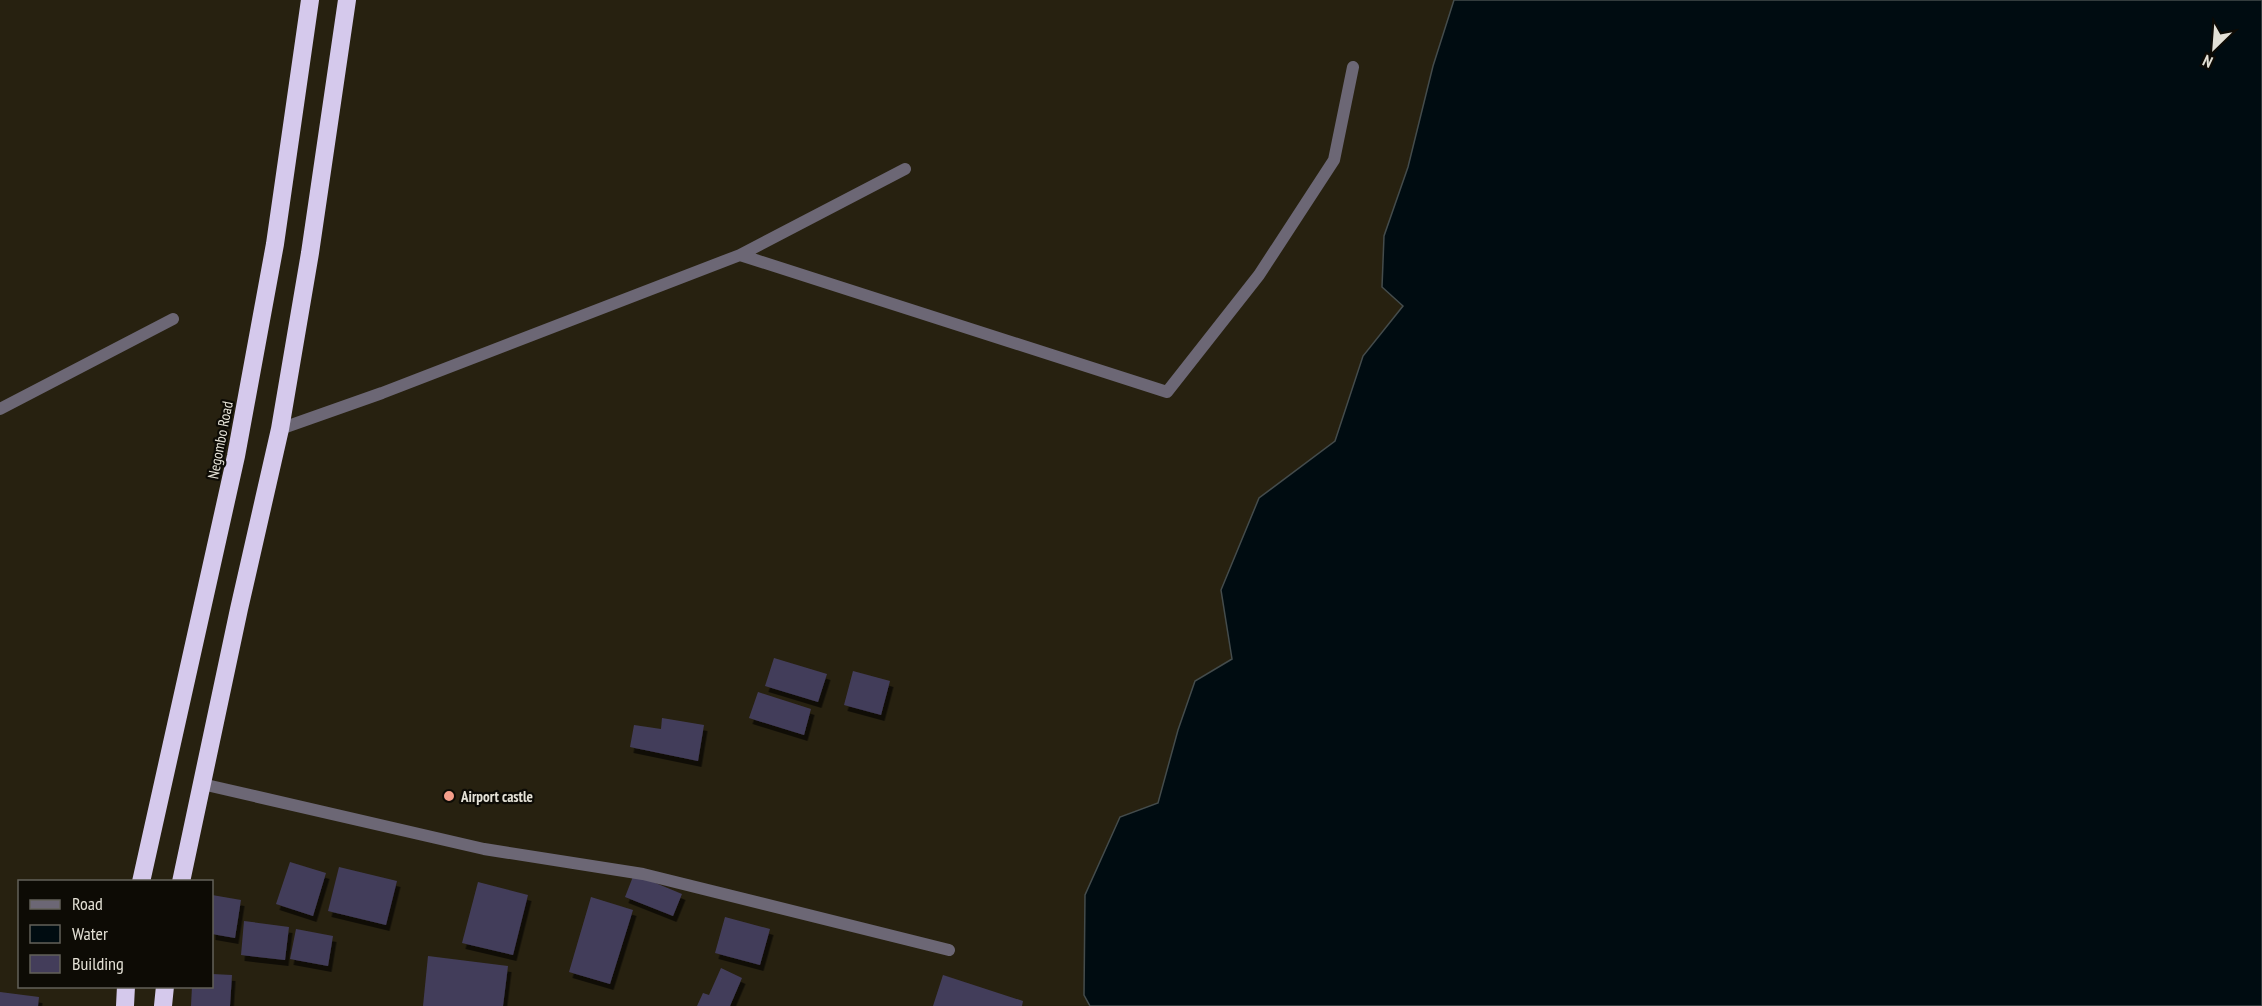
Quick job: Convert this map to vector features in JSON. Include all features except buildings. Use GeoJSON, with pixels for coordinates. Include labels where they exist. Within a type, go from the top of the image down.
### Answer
{"type":"FeatureCollection","features":[{"type":"Feature","properties":{"kind":"highway","name":"Negombo Road"},"geometry":{"type":"LineString","coordinates":[[141,880],[239,445],[275,244],[310,0]]}},
{"type":"Feature","properties":{"kind":"highway"},"geometry":{"type":"LineString","coordinates":[[181,880],[238,609],[280,429],[310,253],[347,0]]}},
{"type":"Feature","properties":{"kind":"highway"},"geometry":{"type":"LineString","coordinates":[[125,1006],[126,988]]}},
{"type":"Feature","properties":{"kind":"highway"},"geometry":{"type":"LineString","coordinates":[[163,1006],[165,988]]}},
{"type":"Feature","properties":{"kind":"street"},"geometry":{"type":"LineString","coordinates":[[740,255],[1167,392],[1259,275],[1334,160],[1353,67]]}},
{"type":"Feature","properties":{"kind":"street"},"geometry":{"type":"LineString","coordinates":[[280,429],[382,393],[740,255],[905,169]]}},
{"type":"Feature","properties":{"kind":"street"},"geometry":{"type":"LineString","coordinates":[[0,409],[172,319]]}},
{"type":"Feature","properties":{"kind":"street"},"geometry":{"type":"LineString","coordinates":[[202,784],[484,849],[643,874],[949,950]]}},
{"type":"Feature","properties":{"kind":"water"},"geometry":{"type":"Polygon","coordinates":[[[1454,0],[2262,0],[2262,1006],[1090,1006],[1084,995],[1085,895],[1120,817],[1158,803],[1178,730],[1195,681],[1232,659],[1221,590],[1259,498],[1335,441],[1363,356],[1403,306],[1382,287],[1384,236],[1408,167],[1433,66],[1454,0]]]}},
{"type":"Feature","properties":{"kind":"place","name":"Airport castle"},"geometry":{"type":"Point","coordinates":[449,796]}}]}
